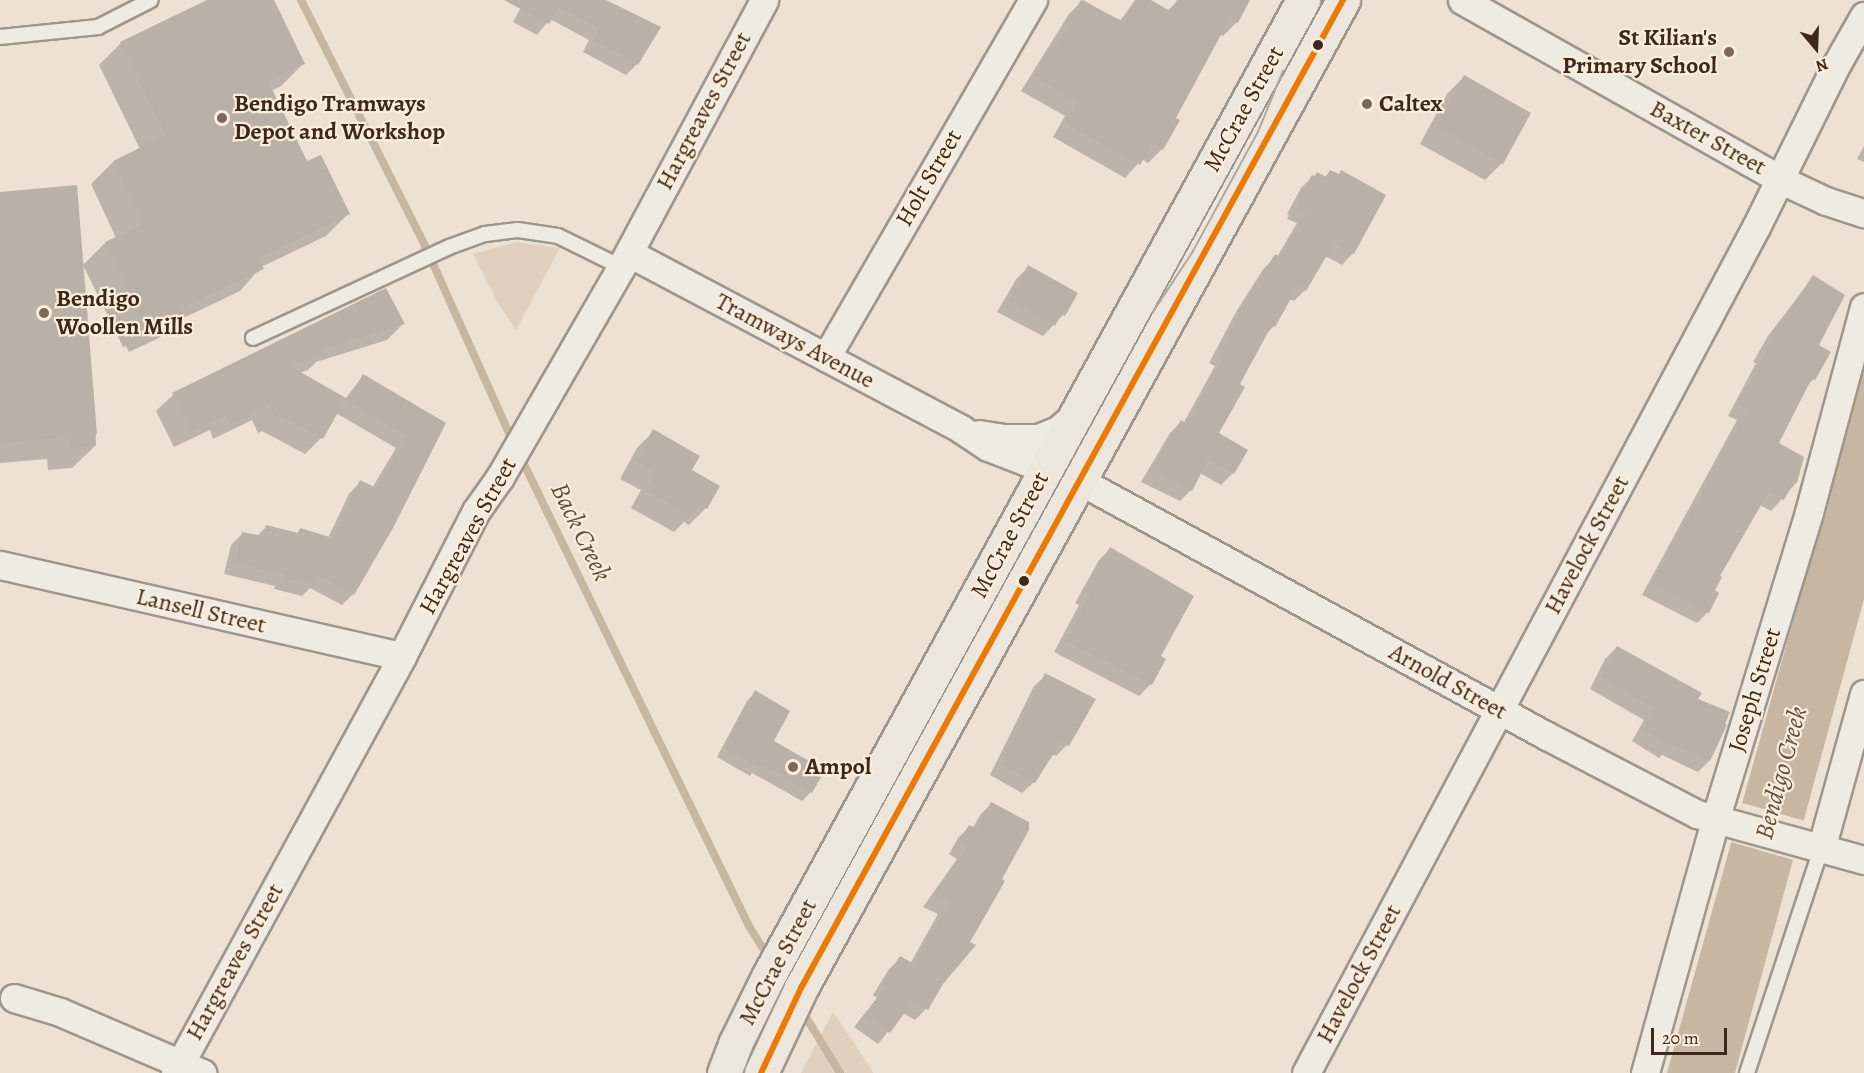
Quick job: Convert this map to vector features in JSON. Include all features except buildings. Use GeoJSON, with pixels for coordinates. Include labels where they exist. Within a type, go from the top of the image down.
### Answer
{"type":"FeatureCollection","features":[{"type":"Feature","properties":{"kind":"highway","name":"McCrae Street"},"geometry":{"type":"LineString","coordinates":[[724,1073],[760,991],[1303,0]]}},
{"type":"Feature","properties":{"kind":"highway","name":"McCrae Street"},"geometry":{"type":"LineString","coordinates":[[761,1073],[782,1025],[810,973],[1343,0]]}},
{"type":"Feature","properties":{"kind":"highway","name":"Arnold Street"},"geometry":{"type":"LineString","coordinates":[[1045,469],[1080,481]]}},
{"type":"Feature","properties":{"kind":"street","name":"Hargreaves Street"},"geometry":{"type":"LineString","coordinates":[[185,1070],[476,512],[500,477],[625,260],[764,0]]}},
{"type":"Feature","properties":{"kind":"street","name":"Holt Street"},"geometry":{"type":"LineString","coordinates":[[826,357],[1033,0]]}},
{"type":"Feature","properties":{"kind":"street","name":"Baxter Street"},"geometry":{"type":"LineString","coordinates":[[1462,0],[1781,180],[1826,201],[1864,213]]}},
{"type":"Feature","properties":{"kind":"street","name":"Havelock Street"},"geometry":{"type":"LineString","coordinates":[[1306,1073],[1781,180],[1835,67],[1864,16]]}},
{"type":"Feature","properties":{"kind":"street","name":"Tramways Avenue"},"geometry":{"type":"LineString","coordinates":[[625,260],[826,357],[961,429],[994,450],[1045,469]]}},
{"type":"Feature","properties":{"kind":"street","name":"Joseph Street"},"geometry":{"type":"LineString","coordinates":[[1645,1073],[1809,512],[1864,307]]}},
{"type":"Feature","properties":{"kind":"street","name":"Tramways Avenue"},"geometry":{"type":"LineString","coordinates":[[961,429],[1004,438],[1038,438],[1058,430],[1079,411]]}},
{"type":"Feature","properties":{"kind":"street","name":"Arnold Street"},"geometry":{"type":"LineString","coordinates":[[1080,481],[1666,799],[1720,821],[1864,860]]}},
{"type":"Feature","properties":{"kind":"street","name":"Lansell Street"},"geometry":{"type":"LineString","coordinates":[[0,566],[402,656]]}},
{"type":"Feature","properties":{"kind":"street"},"geometry":{"type":"LineString","coordinates":[[1810,846],[1864,694]]}},
{"type":"Feature","properties":{"kind":"street"},"geometry":{"type":"LineString","coordinates":[[14,998],[60,1012],[185,1070]]}},
{"type":"Feature","properties":{"kind":"lane"},"geometry":{"type":"LineString","coordinates":[[0,37],[98,27],[151,0]]}},
{"type":"Feature","properties":{"kind":"lane"},"geometry":{"type":"LineString","coordinates":[[253,338],[449,247],[485,234],[518,230],[537,231],[625,260]]}},
{"type":"Feature","properties":{"kind":"lane"},"geometry":{"type":"LineString","coordinates":[[1748,1073],[1810,846]]}},
{"type":"Feature","properties":{"kind":"shaded area"},"geometry":{"type":"Polygon","coordinates":[[[516,242],[560,248],[516,330],[498,303],[473,254],[516,242]]]}},
{"type":"Feature","properties":{"kind":"shaded area"},"geometry":{"type":"Polygon","coordinates":[[[833,1012],[870,1067],[873,1073],[801,1073],[833,1012]]]}},
{"type":"Feature","properties":{"kind":"water","name":"Bendigo Creek"},"geometry":{"type":"Polygon","coordinates":[[[1864,366],[1864,599],[1735,1073],[1667,1073],[1864,366]]]}},
{"type":"Feature","properties":{"kind":"pier"},"geometry":{"type":"Polygon","coordinates":[[[1739,802],[1805,821],[1793,860],[1728,841],[1739,802]]]}},
{"type":"Feature","properties":{"kind":"waterway","name":"Back Creek"},"geometry":{"type":"LineString","coordinates":[[301,0],[425,246],[513,442]]}},
{"type":"Feature","properties":{"kind":"waterway","name":"Back Creek"},"geometry":{"type":"LineString","coordinates":[[520,456],[749,926],[769,958]]}},
{"type":"Feature","properties":{"kind":"waterway","name":"Back Creek"},"geometry":{"type":"LineString","coordinates":[[801,1009],[840,1073]]}},
{"type":"Feature","properties":{"kind":"tram line"},"geometry":{"type":"LineString","coordinates":[[1153,312],[1192,253],[1258,132],[1283,71]]}},
{"type":"Feature","properties":{"kind":"transit line"},"geometry":{"type":"LineString","coordinates":[[761,1073],[801,988],[1343,0]]}},
{"type":"Feature","properties":{"kind":"place","name":"St Kilian's Primary School"},"geometry":{"type":"Point","coordinates":[1729,52]}},
{"type":"Feature","properties":{"kind":"place","name":"Caltex"},"geometry":{"type":"Point","coordinates":[1367,104]}},
{"type":"Feature","properties":{"kind":"place","name":"Bendigo Tramways Depot and Workshop"},"geometry":{"type":"Point","coordinates":[222,118]}},
{"type":"Feature","properties":{"kind":"place","name":"Bendigo Woollen Mills"},"geometry":{"type":"Point","coordinates":[44,313]}},
{"type":"Feature","properties":{"kind":"place","name":"Ampol"},"geometry":{"type":"Point","coordinates":[793,767]}}]}
